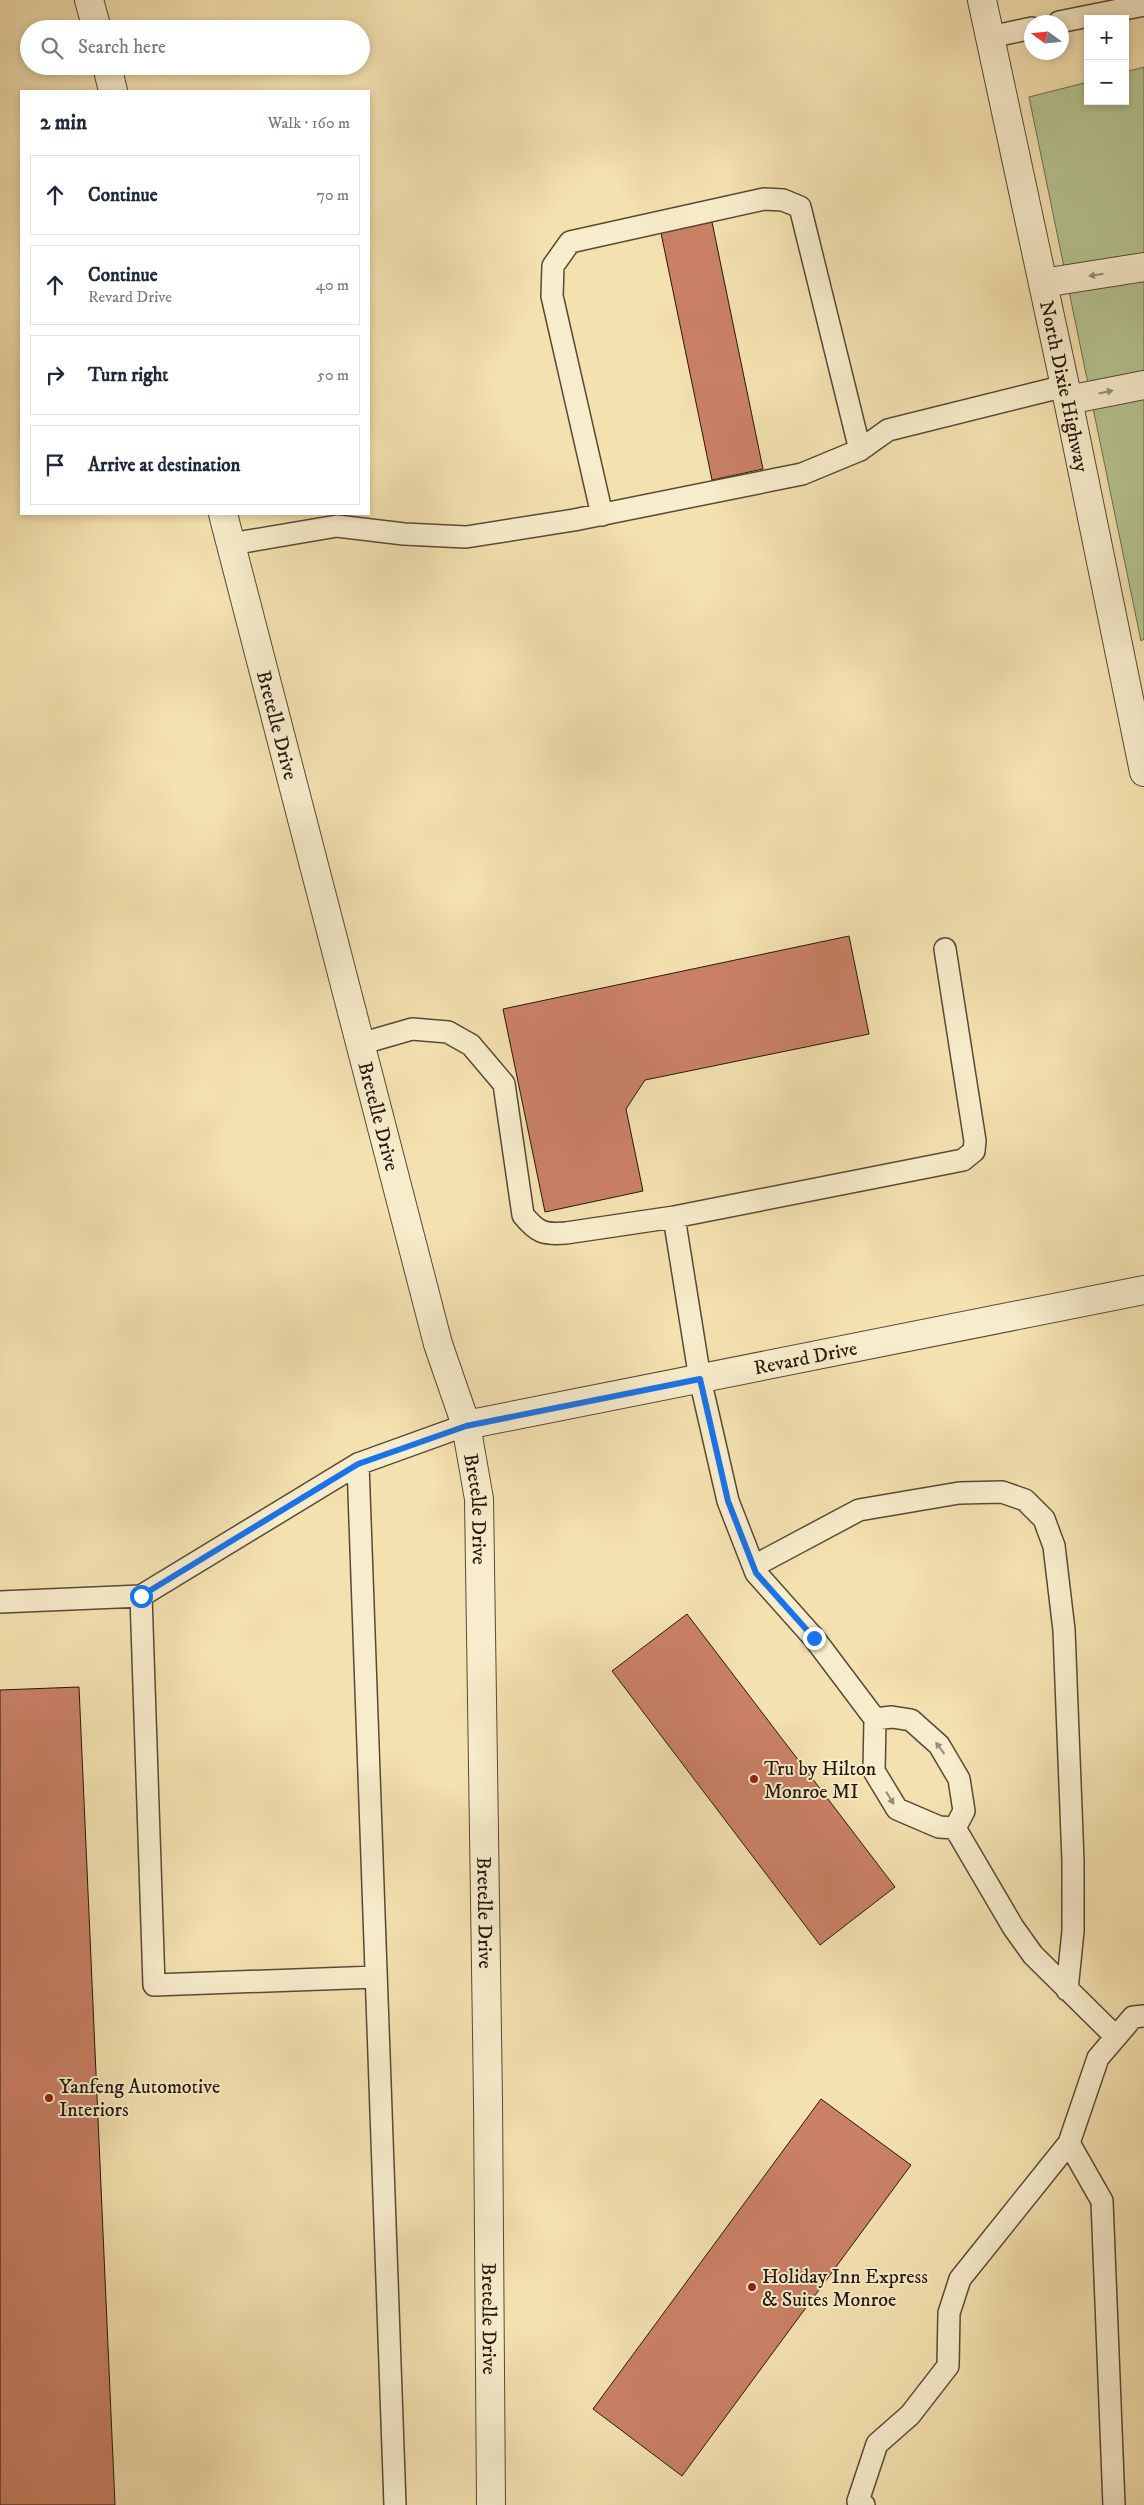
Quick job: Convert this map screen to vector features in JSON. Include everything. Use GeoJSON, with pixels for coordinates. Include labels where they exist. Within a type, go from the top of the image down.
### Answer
{"type":"FeatureCollection","features":[{"type":"Feature","properties":{"kind":"street"},"geometry":{"type":"LineString","coordinates":[[89,0],[95,20]]}},
{"type":"Feature","properties":{"kind":"street","name":"North Dixie Highway"},"geometry":{"type":"LineString","coordinates":[[982,0],[1067,393],[1144,772]]}},
{"type":"Feature","properties":{"kind":"street"},"geometry":{"type":"LineString","coordinates":[[109,75],[113,90]]}},
{"type":"Feature","properties":{"kind":"street"},"geometry":{"type":"LineString","coordinates":[[1043,283],[1144,267]]}},
{"type":"Feature","properties":{"kind":"street"},"geometry":{"type":"LineString","coordinates":[[1067,393],[1144,384]]}},
{"type":"Feature","properties":{"kind":"street","name":"Bretelle Drive"},"geometry":{"type":"LineString","coordinates":[[223,515],[438,1344],[466,1426],[479,1500],[488,2100],[491,2505]]}},
{"type":"Feature","properties":{"kind":"street","name":"Revard Drive"},"geometry":{"type":"LineString","coordinates":[[466,1426],[1144,1290]]}},
{"type":"Feature","properties":{"kind":"lane"},"geometry":{"type":"LineString","coordinates":[[1069,20],[1144,5]]}},
{"type":"Feature","properties":{"kind":"lane"},"geometry":{"type":"LineString","coordinates":[[990,37],[1024,30]]}},
{"type":"Feature","properties":{"kind":"lane"},"geometry":{"type":"LineString","coordinates":[[602,515],[552,296],[553,266],[570,242],[764,199],[783,200],[800,207],[860,450]]}},
{"type":"Feature","properties":{"kind":"lane"},"geometry":{"type":"LineString","coordinates":[[230,544],[337,526],[404,534],[466,536],[602,515],[802,474],[860,450],[888,430],[1067,393]]}},
{"type":"Feature","properties":{"kind":"lane"},"geometry":{"type":"LineString","coordinates":[[360,1044],[412,1029],[448,1032],[471,1045],[504,1084],[523,1215],[535,1230],[550,1234],[566,1233],[674,1217],[963,1160],[974,1151],[975,1140],[945,950]]}},
{"type":"Feature","properties":{"kind":"lane"},"geometry":{"type":"LineString","coordinates":[[674,1217],[700,1379],[728,1501],[756,1573],[814,1638],[875,1719],[874,1771],[897,1809],[939,1827],[955,1828]]}},
{"type":"Feature","properties":{"kind":"lane"},"geometry":{"type":"LineString","coordinates":[[0,1602],[141,1596],[358,1464],[466,1426]]}},
{"type":"Feature","properties":{"kind":"lane"},"geometry":{"type":"LineString","coordinates":[[358,1464],[395,2505]]}},
{"type":"Feature","properties":{"kind":"lane"},"geometry":{"type":"LineString","coordinates":[[754,1566],[859,1510],[959,1493],[1002,1492],[1025,1500],[1044,1519],[1054,1546],[1064,1630],[1073,1861],[1073,1931],[1066,1990]]}},
{"type":"Feature","properties":{"kind":"lane"},"geometry":{"type":"LineString","coordinates":[[141,1596],[154,1985],[376,1978]]}},
{"type":"Feature","properties":{"kind":"lane"},"geometry":{"type":"LineString","coordinates":[[875,1719],[892,1717],[912,1720],[939,1745],[959,1779],[964,1811],[955,1828]]}},
{"type":"Feature","properties":{"kind":"lane"},"geometry":{"type":"LineString","coordinates":[[955,1828],[1014,1927],[1033,1955],[1066,1990],[1116,2037]]}},
{"type":"Feature","properties":{"kind":"lane"},"geometry":{"type":"LineString","coordinates":[[864,2505],[858,2501],[878,2444],[910,2414],[948,2366],[949,2313],[960,2279],[1069,2143],[1098,2058],[1133,2017],[1144,2016]]}},
{"type":"Feature","properties":{"kind":"lane"},"geometry":{"type":"LineString","coordinates":[[1069,2143],[1102,2201],[1114,2505]]}},
{"type":"Feature","properties":{"kind":"green space"},"geometry":{"type":"Polygon","coordinates":[[[1144,67],[1144,639],[1141,641],[1029,97],[1084,83],[1084,105],[1129,105],[1129,71],[1144,67]]]}},
{"type":"Feature","properties":{"kind":"building"},"geometry":{"type":"Polygon","coordinates":[[[712,222],[763,469],[712,480],[661,233],[712,222]]]}},
{"type":"Feature","properties":{"kind":"building"},"geometry":{"type":"Polygon","coordinates":[[[849,936],[869,1034],[645,1080],[626,1109],[643,1191],[545,1212],[503,1009],[849,936]]]}},
{"type":"Feature","properties":{"kind":"building","name":"Tru by Hilton Monroe MI"},"geometry":{"type":"Polygon","coordinates":[[[687,1614],[895,1887],[820,1945],[612,1671],[687,1614]]]}},
{"type":"Feature","properties":{"kind":"building","name":"Yanfeng Automotive Interiors"},"geometry":{"type":"Polygon","coordinates":[[[79,1687],[115,2505],[0,2505],[0,1690],[79,1687]]]}},
{"type":"Feature","properties":{"kind":"building","name":"Holiday Inn Express & Suites Monroe"},"geometry":{"type":"Polygon","coordinates":[[[821,2099],[911,2165],[682,2476],[593,2409],[821,2099]]]}},
{"type":"Feature","properties":{"kind":"place","name":"Tru by Hilton Monroe MI"},"geometry":{"type":"Point","coordinates":[754,1779]}},
{"type":"Feature","properties":{"kind":"place","name":"Yanfeng Automotive Interiors"},"geometry":{"type":"Point","coordinates":[49,2098]}},
{"type":"Feature","properties":{"kind":"place","name":"Holiday Inn Express & Suites Monroe"},"geometry":{"type":"Point","coordinates":[752,2287]}},
{"type":"Feature","properties":{"kind":"route"},"geometry":{"type":"LineString","coordinates":[[141,1596],[358,1464],[466,1426],[700,1379],[728,1501],[756,1573],[814,1638]]}}]}
